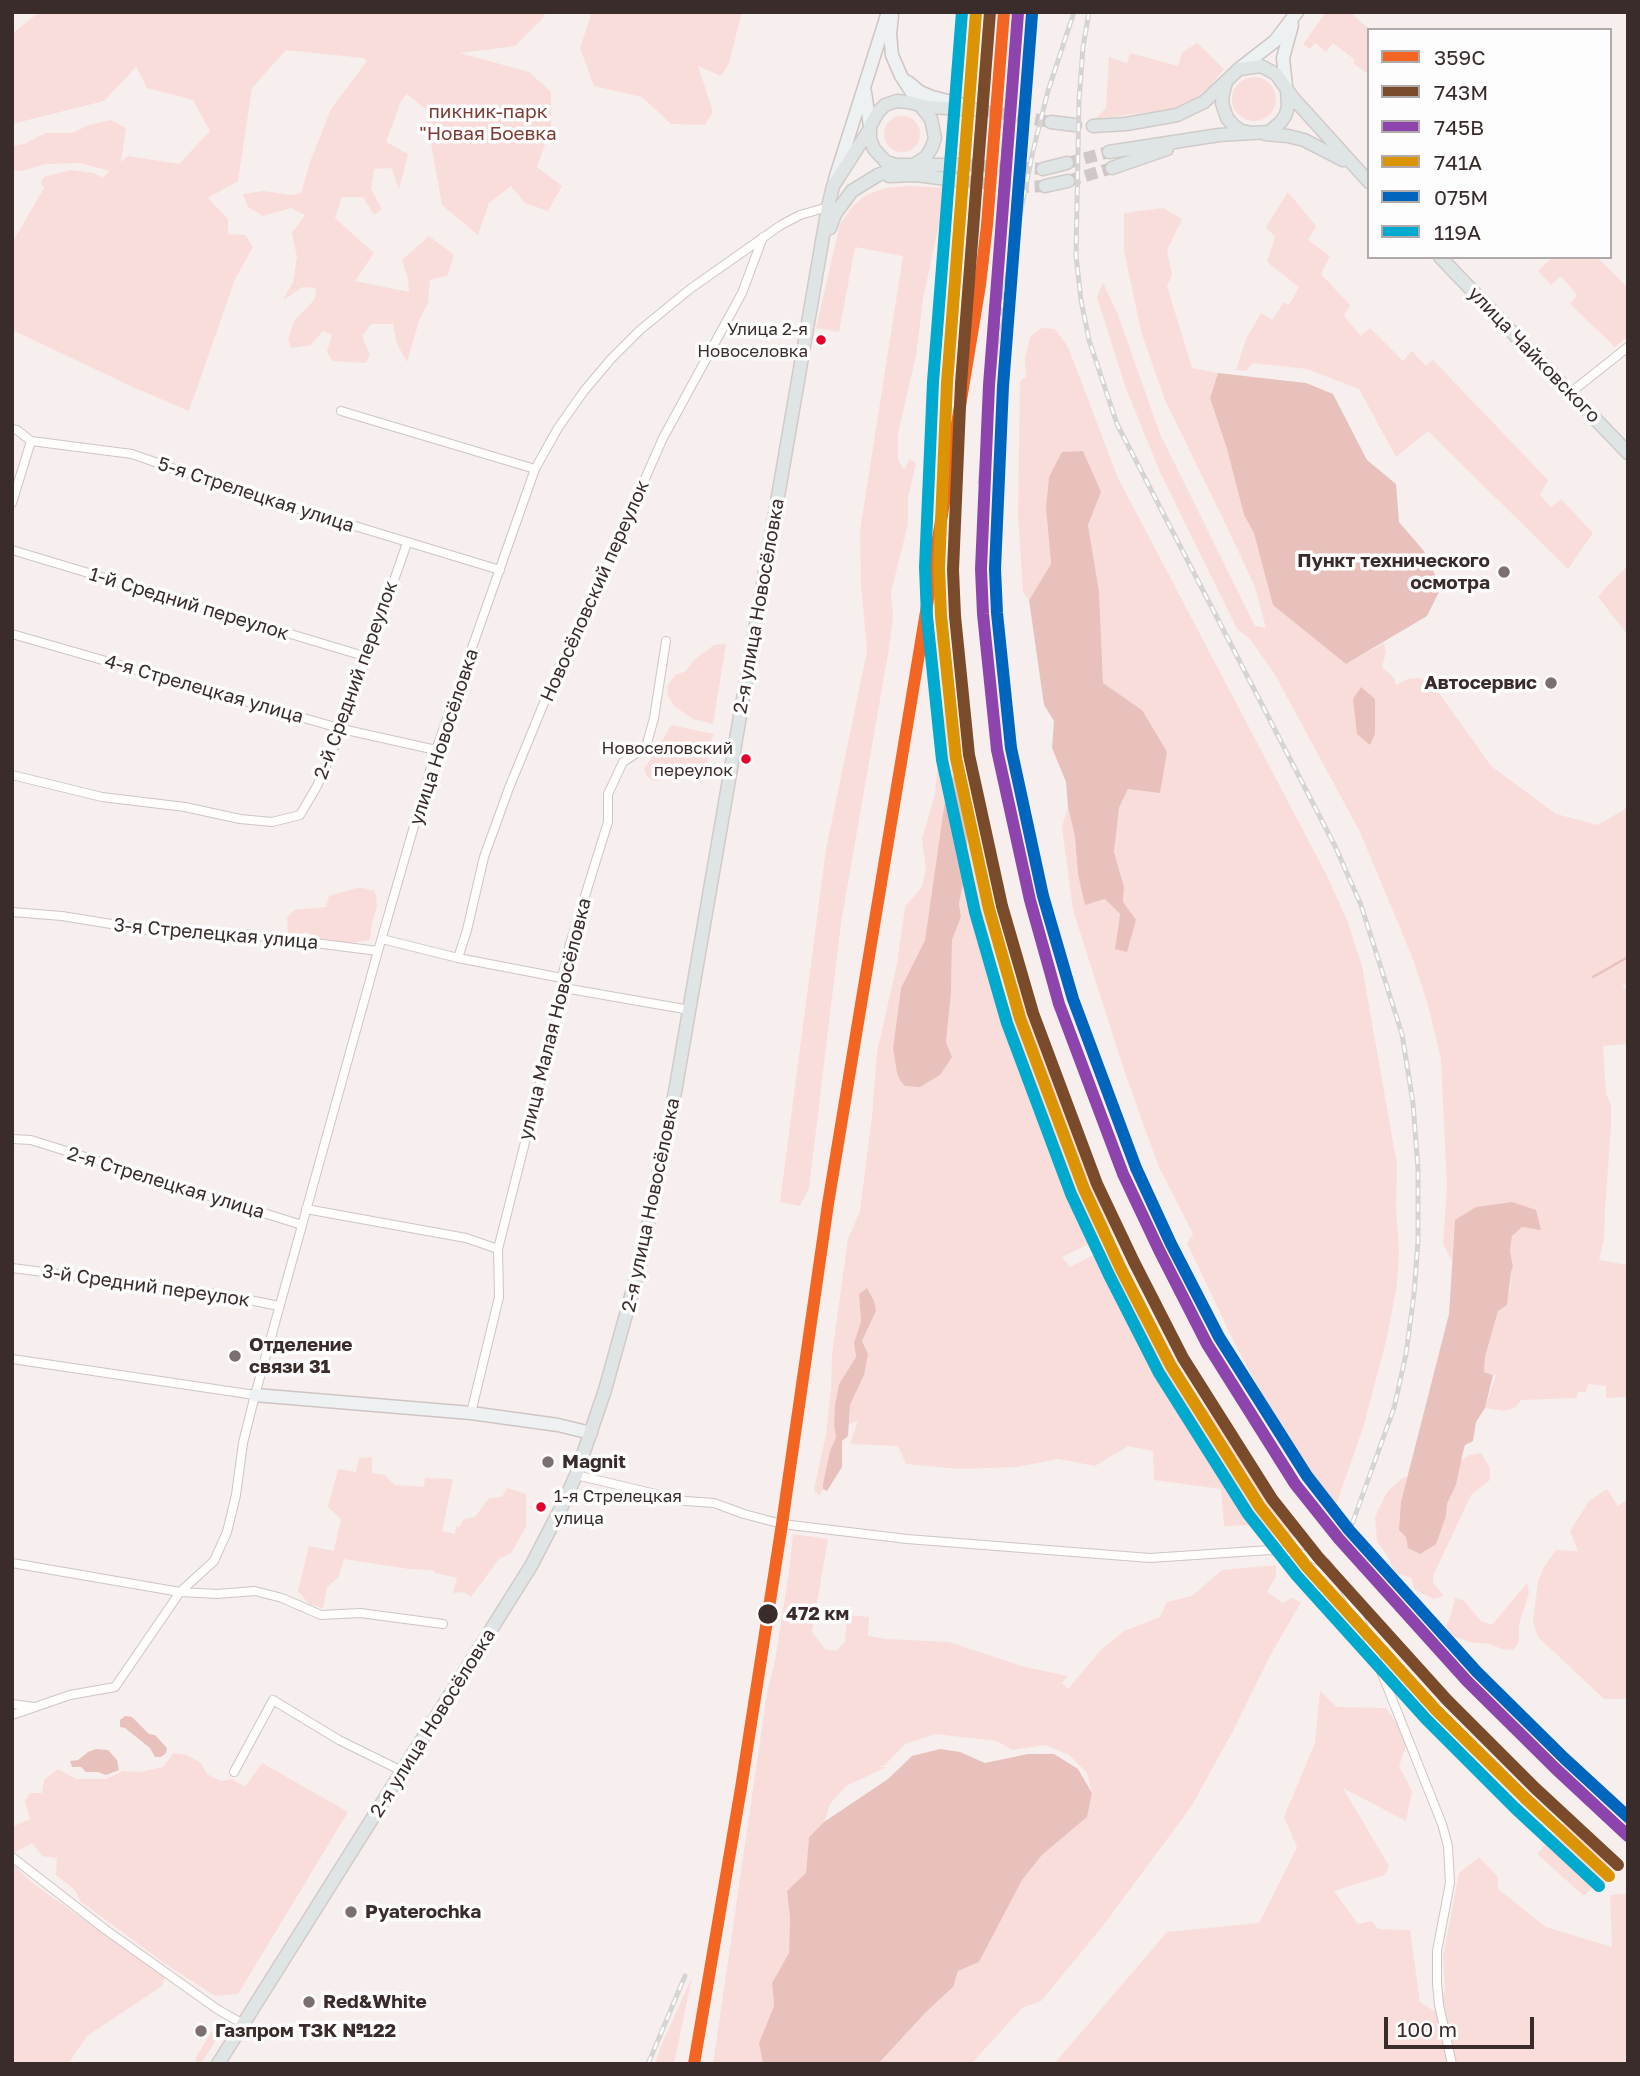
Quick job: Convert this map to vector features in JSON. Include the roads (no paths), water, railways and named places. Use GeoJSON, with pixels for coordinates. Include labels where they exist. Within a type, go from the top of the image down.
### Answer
{"type":"FeatureCollection","features":[{"type":"Feature","properties":{"kind":"main road"},"geometry":{"type":"LineString","coordinates":[[890,12],[892,55],[901,76],[932,119],[935,138],[926,156],[910,165]]}},
{"type":"Feature","properties":{"kind":"main road","name":"2-я улица Новосёловка"},"geometry":{"type":"LineString","coordinates":[[218,2064],[531,1566],[576,1475],[591,1433],[618,1349],[640,1264],[675,1092],[828,208],[866,78],[890,12]]}},
{"type":"Feature","properties":{"kind":"main road"},"geometry":{"type":"LineString","coordinates":[[1093,126],[1177,115],[1204,102],[1275,41],[1298,12]]}},
{"type":"Feature","properties":{"kind":"main road"},"geometry":{"type":"LineString","coordinates":[[1109,152],[1197,138],[1256,133],[1275,127],[1286,114],[1288,96],[1283,72],[1284,51],[1298,12]]}},
{"type":"Feature","properties":{"kind":"main road"},"geometry":{"type":"LineString","coordinates":[[1355,167],[1304,140],[1241,131],[1233,125],[1224,110],[1223,94],[1235,73],[1246,67],[1261,66],[1276,74],[1293,98],[1367,180]]}},
{"type":"Feature","properties":{"kind":"main road"},"geometry":{"type":"LineString","coordinates":[[869,128],[885,105],[897,101],[929,107],[982,110],[920,92],[901,76]]}},
{"type":"Feature","properties":{"kind":"main road"},"geometry":{"type":"LineString","coordinates":[[866,78],[870,139],[878,156],[896,165],[963,165]]}},
{"type":"Feature","properties":{"kind":"main road"},"geometry":{"type":"LineString","coordinates":[[1051,122],[1075,125]]}},
{"type":"Feature","properties":{"kind":"main road","name":"2-я улица Новосёловка"},"geometry":{"type":"LineString","coordinates":[[833,186],[869,128]]}},
{"type":"Feature","properties":{"kind":"main road"},"geometry":{"type":"LineString","coordinates":[[1112,168],[1197,138]]}},
{"type":"Feature","properties":{"kind":"main road"},"geometry":{"type":"LineString","coordinates":[[1043,169],[1067,163]]}},
{"type":"Feature","properties":{"kind":"main road","name":"2-я улица Новосёловка"},"geometry":{"type":"LineString","coordinates":[[821,251],[839,208],[852,191],[878,175],[910,165]]}},
{"type":"Feature","properties":{"kind":"main road"},"geometry":{"type":"LineString","coordinates":[[862,184],[881,177],[898,175],[963,181]]}},
{"type":"Feature","properties":{"kind":"main road"},"geometry":{"type":"LineString","coordinates":[[1045,186],[1068,181]]}},
{"type":"Feature","properties":{"kind":"main road","name":"улица Чайковского"},"geometry":{"type":"LineString","coordinates":[[1442,259],[1628,453]]}},
{"type":"Feature","properties":{"kind":"main road"},"geometry":{"type":"LineString","coordinates":[[255,1395],[471,1412],[558,1425],[591,1433]]}},
{"type":"Feature","properties":{"kind":"street","name":"улица Новосёловка"},"geometry":{"type":"LineString","coordinates":[[34,1707],[70,1695],[115,1687],[180,1592],[214,1561],[227,1532],[236,1495],[243,1443],[255,1395],[436,750],[535,469],[558,428],[584,391],[640,330],[691,289],[781,225],[815,209],[828,208]]}},
{"type":"Feature","properties":{"kind":"street","name":"Новосёловский переулок"},"geometry":{"type":"LineString","coordinates":[[458,958],[484,857],[557,671],[588,608],[663,438],[742,293],[763,237]]}},
{"type":"Feature","properties":{"kind":"street"},"geometry":{"type":"LineString","coordinates":[[1570,393],[1628,347]]}},
{"type":"Feature","properties":{"kind":"street"},"geometry":{"type":"LineString","coordinates":[[341,411],[535,469]]}},
{"type":"Feature","properties":{"kind":"street","name":"5-я Стрелецкая улица"},"geometry":{"type":"LineString","coordinates":[[12,429],[18,430],[31,441],[132,454],[223,486],[500,570]]}},
{"type":"Feature","properties":{"kind":"street"},"geometry":{"type":"LineString","coordinates":[[12,503],[31,441]]}},
{"type":"Feature","properties":{"kind":"street","name":"2-й Средний переулок"},"geometry":{"type":"LineString","coordinates":[[12,775],[102,797],[185,807],[240,819],[272,822],[300,815],[317,786],[342,729],[407,543]]}},
{"type":"Feature","properties":{"kind":"street","name":"1-й Средний переулок"},"geometry":{"type":"LineString","coordinates":[[12,550],[367,657]]}},
{"type":"Feature","properties":{"kind":"street","name":"4-я Стрелецкая улица"},"geometry":{"type":"LineString","coordinates":[[12,634],[342,729],[436,750]]}},
{"type":"Feature","properties":{"kind":"street","name":"улица Малая Новосёловка"},"geometry":{"type":"LineString","coordinates":[[471,1412],[499,1297],[498,1249],[563,983],[570,944],[608,822],[608,794],[623,762],[646,747],[654,719],[666,641]]}},
{"type":"Feature","properties":{"kind":"street","name":"3-я Стрелецкая улица"},"geometry":{"type":"LineString","coordinates":[[12,912],[62,916],[160,932],[244,934],[378,951]]}},
{"type":"Feature","properties":{"kind":"street"},"geometry":{"type":"LineString","coordinates":[[382,939],[563,983],[690,1010]]}},
{"type":"Feature","properties":{"kind":"street","name":"2-я Стрелецкая улица"},"geometry":{"type":"LineString","coordinates":[[12,1139],[31,1140],[302,1225]]}},
{"type":"Feature","properties":{"kind":"street"},"geometry":{"type":"LineString","coordinates":[[306,1209],[466,1238],[498,1249]]}},
{"type":"Feature","properties":{"kind":"street","name":"3-й Средний переулок"},"geometry":{"type":"LineString","coordinates":[[12,1268],[226,1295],[279,1306]]}},
{"type":"Feature","properties":{"kind":"street"},"geometry":{"type":"LineString","coordinates":[[12,1359],[255,1395]]}},
{"type":"Feature","properties":{"kind":"street"},"geometry":{"type":"LineString","coordinates":[[576,1475],[685,1501],[715,1503],[782,1524],[907,1539],[1150,1558],[1270,1550],[1299,1553],[1326,1563],[1357,1611],[1442,1824],[1448,1846],[1450,1882],[1437,1951],[1437,1983],[1452,2064]]}},
{"type":"Feature","properties":{"kind":"street"},"geometry":{"type":"LineString","coordinates":[[12,1563],[180,1592],[217,1594],[255,1591],[282,1598],[321,1615],[360,1613],[443,1624]]}},
{"type":"Feature","properties":{"kind":"street"},"geometry":{"type":"LineString","coordinates":[[234,1772],[273,1699],[339,1740],[402,1771]]}},
{"type":"Feature","properties":{"kind":"street"},"geometry":{"type":"LineString","coordinates":[[12,1704],[34,1707]]}},
{"type":"Feature","properties":{"kind":"street"},"geometry":{"type":"LineString","coordinates":[[12,1715],[34,1707]]}},
{"type":"Feature","properties":{"kind":"street"},"geometry":{"type":"LineString","coordinates":[[12,1857],[106,1930],[217,2009],[243,2024]]}},
{"type":"Feature","properties":{"kind":"waterway"},"geometry":{"type":"LineString","coordinates":[[1593,977],[1628,957]]}},
{"type":"Feature","properties":{"kind":"tunnel"},"geometry":{"type":"LineString","coordinates":[[982,110],[1051,122]]}},
{"type":"Feature","properties":{"kind":"tunnel"},"geometry":{"type":"LineString","coordinates":[[1067,163],[1109,152]]}},
{"type":"Feature","properties":{"kind":"tunnel"},"geometry":{"type":"LineString","coordinates":[[963,165],[1043,169]]}},
{"type":"Feature","properties":{"kind":"tunnel"},"geometry":{"type":"LineString","coordinates":[[1068,181],[1112,168]]}},
{"type":"Feature","properties":{"kind":"tunnel"},"geometry":{"type":"LineString","coordinates":[[963,181],[1021,187],[1045,186]]}},
{"type":"Feature","properties":{"kind":"railway"},"geometry":{"type":"LineString","coordinates":[[980,482],[1002,303],[1033,151],[1048,91],[1074,12]]}},
{"type":"Feature","properties":{"kind":"railway"},"geometry":{"type":"LineString","coordinates":[[1089,12],[1079,101],[1076,256],[1089,340],[1117,424],[1335,846],[1361,905],[1402,1034],[1413,1103],[1418,1169],[1418,1241],[1414,1294],[1406,1354],[1394,1408],[1351,1527]]}},
{"type":"Feature","properties":{"kind":"railway"},"geometry":{"type":"LineString","coordinates":[[648,2064],[685,1976]]}},
{"type":"Feature","properties":{"kind":"place","name":"Улица 2-я Новоселовка"},"geometry":{"type":"Point","coordinates":[821,340]}},
{"type":"Feature","properties":{"kind":"place","name":"Пункт технического осмотра"},"geometry":{"type":"Point","coordinates":[1504,572]}},
{"type":"Feature","properties":{"kind":"place","name":"Автосервис"},"geometry":{"type":"Point","coordinates":[1551,683]}},
{"type":"Feature","properties":{"kind":"place","name":"Новоселовский переулок"},"geometry":{"type":"Point","coordinates":[746,759]}},
{"type":"Feature","properties":{"kind":"place","name":"Отделение связи 31"},"geometry":{"type":"Point","coordinates":[235,1356]}},
{"type":"Feature","properties":{"kind":"place","name":"Magnit"},"geometry":{"type":"Point","coordinates":[548,1462]}},
{"type":"Feature","properties":{"kind":"place","name":"1-я Стрелецкая улица"},"geometry":{"type":"Point","coordinates":[541,1507]}},
{"type":"Feature","properties":{"kind":"place","name":"472 км"},"geometry":{"type":"Point","coordinates":[768,1614]}},
{"type":"Feature","properties":{"kind":"place","name":"Pyaterochka"},"geometry":{"type":"Point","coordinates":[351,1912]}},
{"type":"Feature","properties":{"kind":"place","name":"Red&White"},"geometry":{"type":"Point","coordinates":[309,2002]}},
{"type":"Feature","properties":{"kind":"place","name":"Газпром ТЗК №122"},"geometry":{"type":"Point","coordinates":[201,2031]}},
{"type":"Feature","properties":{"kind":"park label","name":"пикник-парк \"Новая Боевка"},"geometry":{"type":"Point","coordinates":[488,123]}}]}
